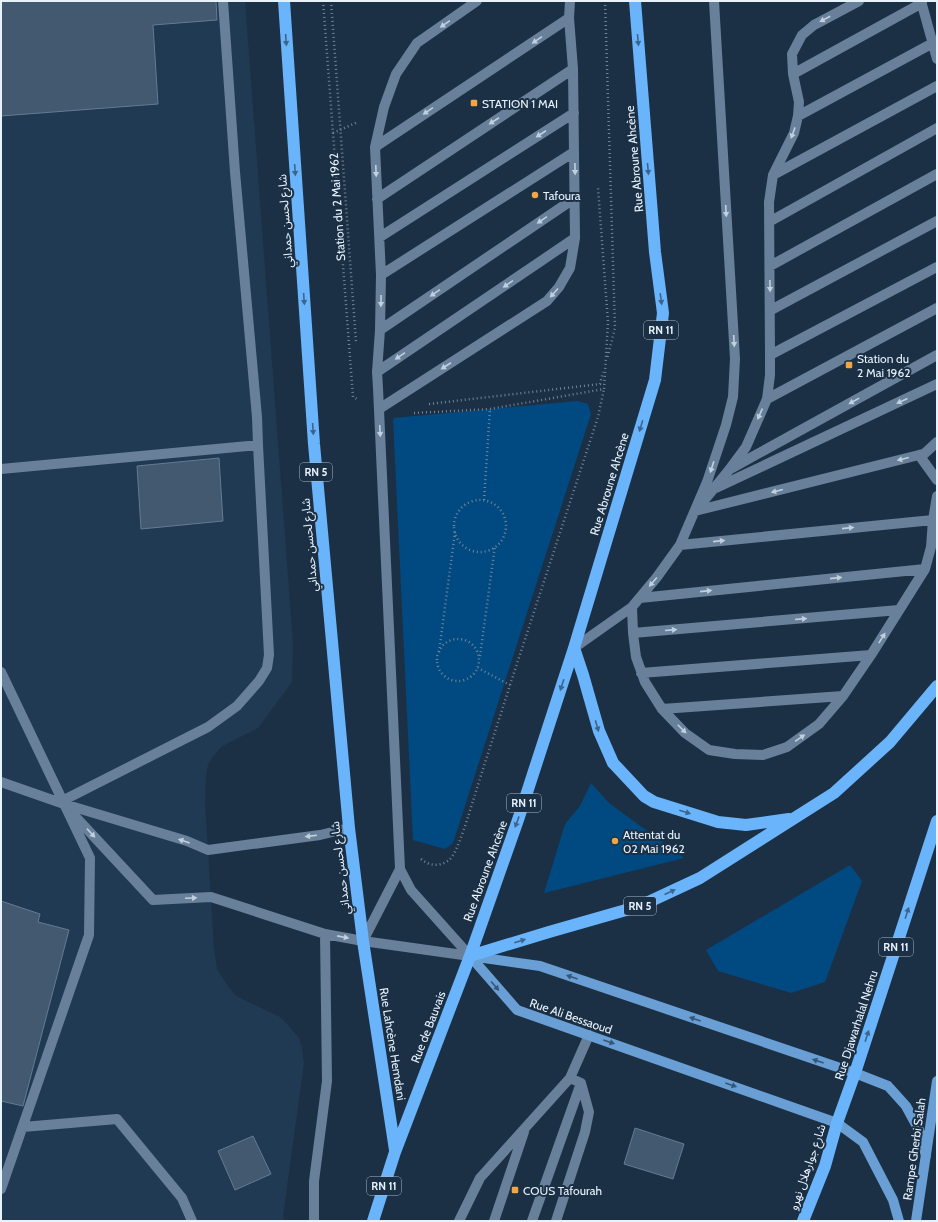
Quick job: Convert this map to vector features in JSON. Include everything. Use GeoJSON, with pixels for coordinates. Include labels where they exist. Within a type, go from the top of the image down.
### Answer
{"type":"FeatureCollection","features":[{"type":"Feature","properties":{"kind":"highway","name":"شارع لحسن حمداني"},"geometry":{"type":"LineString","coordinates":[[284,1],[314,444],[350,828],[363,941]]}},
{"type":"Feature","properties":{"kind":"highway","name":"Rue Abroune Ahcène"},"geometry":{"type":"LineString","coordinates":[[470,956],[519,817],[574,648],[655,380],[663,313],[655,252],[635,1]]}},
{"type":"Feature","properties":{"kind":"highway"},"geometry":{"type":"LineString","coordinates":[[574,648],[599,731],[612,763],[644,796],[654,802],[718,822],[746,825],[794,819]]}},
{"type":"Feature","properties":{"kind":"highway","name":"RN 5"},"geometry":{"type":"LineString","coordinates":[[470,956],[640,906],[700,878],[834,793],[884,747],[937,686]]}},
{"type":"Feature","properties":{"kind":"highway","name":"Rue Djawarhalal Nehru"},"geometry":{"type":"LineString","coordinates":[[837,1123],[855,1073],[937,821]]}},
{"type":"Feature","properties":{"kind":"highway","name":"Rue Lahcène Hemdani"},"geometry":{"type":"LineString","coordinates":[[363,941],[395,1152]]}},
{"type":"Feature","properties":{"kind":"highway","name":"Rue de Bauvais"},"geometry":{"type":"LineString","coordinates":[[395,1152],[470,956]]}},
{"type":"Feature","properties":{"kind":"highway","name":"شارع جوارهلال نهرو"},"geometry":{"type":"LineString","coordinates":[[803,1221],[825,1166],[837,1123]]}},
{"type":"Feature","properties":{"kind":"highway","name":"RN 11"},"geometry":{"type":"LineString","coordinates":[[372,1221],[395,1152]]}},
{"type":"Feature","properties":{"kind":"main road","name":"Rue Ali Bessaoud"},"geometry":{"type":"LineString","coordinates":[[470,956],[517,1010],[837,1123],[862,1142],[893,1200],[899,1221]]}},
{"type":"Feature","properties":{"kind":"main road"},"geometry":{"type":"LineString","coordinates":[[470,956],[540,966],[855,1073],[888,1086],[906,1106],[919,1130],[926,1156]]}},
{"type":"Feature","properties":{"kind":"main road","name":"Rampe Gherbi Salah"},"geometry":{"type":"LineString","coordinates":[[916,1221],[937,1081]]}},
{"type":"Feature","properties":{"kind":"lane"},"geometry":{"type":"LineString","coordinates":[[63,802],[208,727],[237,706],[259,681],[266,668],[269,655],[257,417],[235,172],[223,1]]}},
{"type":"Feature","properties":{"kind":"lane"},"geometry":{"type":"LineString","coordinates":[[470,956],[411,890],[400,869],[377,372],[380,330],[381,275],[375,147],[384,107],[396,74],[417,43],[477,1]]}},
{"type":"Feature","properties":{"kind":"lane"},"geometry":{"type":"LineString","coordinates":[[379,410],[547,301],[559,287],[570,268],[575,238],[575,198],[573,69],[569,18],[570,1]]}},
{"type":"Feature","properties":{"kind":"lane"},"geometry":{"type":"LineString","coordinates":[[574,648],[632,607],[657,577],[680,545],[707,482],[726,425],[733,397],[735,359],[714,1]]}},
{"type":"Feature","properties":{"kind":"lane"},"geometry":{"type":"LineString","coordinates":[[695,511],[746,447],[767,398],[770,375],[771,310],[769,202],[773,175],[794,134],[798,116],[799,102],[793,74],[792,54],[802,35],[814,25],[860,1]]}},
{"type":"Feature","properties":{"kind":"lane"},"geometry":{"type":"LineString","coordinates":[[793,74],[921,2],[937,59]]}},
{"type":"Feature","properties":{"kind":"lane"},"geometry":{"type":"LineString","coordinates":[[375,147],[569,18]]}},
{"type":"Feature","properties":{"kind":"lane"},"geometry":{"type":"LineString","coordinates":[[798,116],[933,43]]}},
{"type":"Feature","properties":{"kind":"lane"},"geometry":{"type":"LineString","coordinates":[[377,199],[573,69]]}},
{"type":"Feature","properties":{"kind":"lane"},"geometry":{"type":"LineString","coordinates":[[773,175],[937,86]]}},
{"type":"Feature","properties":{"kind":"lane"},"geometry":{"type":"LineString","coordinates":[[380,237],[574,113]]}},
{"type":"Feature","properties":{"kind":"lane"},"geometry":{"type":"LineString","coordinates":[[769,222],[937,128]]}},
{"type":"Feature","properties":{"kind":"lane"},"geometry":{"type":"LineString","coordinates":[[381,275],[574,152]]}},
{"type":"Feature","properties":{"kind":"lane"},"geometry":{"type":"LineString","coordinates":[[770,266],[937,174]]}},
{"type":"Feature","properties":{"kind":"lane"},"geometry":{"type":"LineString","coordinates":[[380,330],[575,198]]}},
{"type":"Feature","properties":{"kind":"lane"},"geometry":{"type":"LineString","coordinates":[[771,310],[937,221]]}},
{"type":"Feature","properties":{"kind":"lane"},"geometry":{"type":"LineString","coordinates":[[377,372],[575,238]]}},
{"type":"Feature","properties":{"kind":"lane"},"geometry":{"type":"LineString","coordinates":[[770,355],[937,267]]}},
{"type":"Feature","properties":{"kind":"lane"},"geometry":{"type":"LineString","coordinates":[[767,398],[937,308]]}},
{"type":"Feature","properties":{"kind":"lane"},"geometry":{"type":"LineString","coordinates":[[729,470],[937,355]]}},
{"type":"Feature","properties":{"kind":"lane"},"geometry":{"type":"LineString","coordinates":[[713,490],[937,384]]}},
{"type":"Feature","properties":{"kind":"lane"},"geometry":{"type":"LineString","coordinates":[[695,511],[924,454],[937,442]]}},
{"type":"Feature","properties":{"kind":"lane"},"geometry":{"type":"LineString","coordinates":[[1,469],[258,446]]}},
{"type":"Feature","properties":{"kind":"lane"},"geometry":{"type":"LineString","coordinates":[[919,455],[937,480]]}},
{"type":"Feature","properties":{"kind":"lane"},"geometry":{"type":"LineString","coordinates":[[632,607],[632,633],[636,657],[645,682],[662,709],[685,733],[709,750],[735,754],[763,755],[787,747],[819,724],[843,696],[871,656],[925,569],[931,547],[937,496]]}},
{"type":"Feature","properties":{"kind":"lane"},"geometry":{"type":"LineString","coordinates":[[680,545],[933,520]]}},
{"type":"Feature","properties":{"kind":"lane"},"geometry":{"type":"LineString","coordinates":[[640,598],[925,569]]}},
{"type":"Feature","properties":{"kind":"lane"},"geometry":{"type":"LineString","coordinates":[[632,633],[899,610]]}},
{"type":"Feature","properties":{"kind":"lane"},"geometry":{"type":"LineString","coordinates":[[642,673],[871,656]]}},
{"type":"Feature","properties":{"kind":"lane"},"geometry":{"type":"LineString","coordinates":[[1,672],[90,858],[90,935],[1,1189]]}},
{"type":"Feature","properties":{"kind":"lane"},"geometry":{"type":"LineString","coordinates":[[662,709],[843,696]]}},
{"type":"Feature","properties":{"kind":"lane"},"geometry":{"type":"LineString","coordinates":[[1,782],[187,841],[208,850],[320,835],[350,828]]}},
{"type":"Feature","properties":{"kind":"lane"},"geometry":{"type":"LineString","coordinates":[[63,802],[153,900],[211,897],[325,934],[363,941],[470,956]]}},
{"type":"Feature","properties":{"kind":"lane"},"geometry":{"type":"LineString","coordinates":[[363,941],[400,869]]}},
{"type":"Feature","properties":{"kind":"lane"},"geometry":{"type":"LineString","coordinates":[[314,1221],[314,1181],[327,1081],[325,934]]}},
{"type":"Feature","properties":{"kind":"lane"},"geometry":{"type":"LineString","coordinates":[[459,1221],[480,1178],[570,1078],[589,1035]]}},
{"type":"Feature","properties":{"kind":"lane"},"geometry":{"type":"LineString","coordinates":[[570,1078],[581,1083]]}},
{"type":"Feature","properties":{"kind":"lane"},"geometry":{"type":"LineString","coordinates":[[532,1221],[581,1083]]}},
{"type":"Feature","properties":{"kind":"lane"},"geometry":{"type":"LineString","coordinates":[[556,1221],[585,1132],[589,1112],[581,1083]]}},
{"type":"Feature","properties":{"kind":"lane"},"geometry":{"type":"LineString","coordinates":[[23,1127],[117,1119],[182,1198],[192,1221]]}},
{"type":"Feature","properties":{"kind":"lane"},"geometry":{"type":"LineString","coordinates":[[494,1221],[526,1126]]}},
{"type":"Feature","properties":{"kind":"path"},"geometry":{"type":"LineString","coordinates":[[323,1],[353,397],[360,400],[360,392]]}},
{"type":"Feature","properties":{"kind":"path","name":"Station du 2 Mai 1962"},"geometry":{"type":"LineString","coordinates":[[330,1],[356,345]]}},
{"type":"Feature","properties":{"kind":"path"},"geometry":{"type":"LineString","coordinates":[[420,859],[426,864],[437,865],[449,860],[455,852],[598,417],[604,389],[608,322],[598,188]]}},
{"type":"Feature","properties":{"kind":"path"},"geometry":{"type":"LineString","coordinates":[[379,410],[388,414],[490,409],[604,389]]}},
{"type":"Feature","properties":{"kind":"path"},"geometry":{"type":"LineString","coordinates":[[484,500],[490,409]]}},
{"type":"Feature","properties":{"kind":"path"},"geometry":{"type":"LineString","coordinates":[[455,532],[459,541],[467,548],[476,551],[486,551],[495,546],[502,539],[506,529],[505,519],[501,510],[493,503],[484,500],[474,501],[464,505],[458,512],[454,522],[455,532],[437,662],[440,671],[447,678],[455,681],[464,680],[473,676],[478,668],[495,546]]}},
{"type":"Feature","properties":{"kind":"path"},"geometry":{"type":"LineString","coordinates":[[439,652],[444,645],[452,640],[461,639],[470,643],[477,649],[479,658]]}},
{"type":"Feature","properties":{"kind":"path"},"geometry":{"type":"LineString","coordinates":[[478,668],[510,685]]}},
{"type":"Feature","properties":{"kind":"shaded area"},"geometry":{"type":"Polygon","coordinates":[[[1,1],[245,1],[293,643],[292,682],[258,728],[221,747],[212,758],[208,765],[206,775],[205,802],[214,948],[217,969],[236,996],[280,1017],[299,1038],[302,1048],[304,1063],[283,1216],[284,1221],[1,1221],[1,1]]]}},
{"type":"Feature","properties":{"kind":"shaded area"},"geometry":{"type":"Polygon","coordinates":[[[577,401],[588,404],[591,414],[453,843],[445,849],[413,840],[393,418],[577,401]]]}},
{"type":"Feature","properties":{"kind":"shaded area"},"geometry":{"type":"Polygon","coordinates":[[[591,783],[609,803],[684,858],[544,893],[565,824],[580,806],[591,783]]]}},
{"type":"Feature","properties":{"kind":"shaded area"},"geometry":{"type":"Polygon","coordinates":[[[850,865],[862,881],[825,982],[791,993],[718,971],[706,950],[850,865]]]}},
{"type":"Feature","properties":{"kind":"building"},"geometry":{"type":"Polygon","coordinates":[[[1,1],[216,1],[217,20],[153,25],[158,104],[1,116],[1,1]]]}},
{"type":"Feature","properties":{"kind":"building"},"geometry":{"type":"Polygon","coordinates":[[[219,458],[223,521],[141,529],[137,466],[219,458]]]}},
{"type":"Feature","properties":{"kind":"building"},"geometry":{"type":"Polygon","coordinates":[[[1,901],[40,914],[38,922],[69,930],[23,1106],[1,1101],[1,901]]]}},
{"type":"Feature","properties":{"kind":"building"},"geometry":{"type":"Polygon","coordinates":[[[635,1128],[684,1144],[673,1179],[624,1164],[635,1128]]]}},
{"type":"Feature","properties":{"kind":"building"},"geometry":{"type":"Polygon","coordinates":[[[253,1136],[271,1174],[235,1190],[218,1151],[253,1136]]]}},
{"type":"Feature","properties":{"kind":"place","name":"STATION 1 MAI"},"geometry":{"type":"Point","coordinates":[474,103]}},
{"type":"Feature","properties":{"kind":"place","name":"Tafoura"},"geometry":{"type":"Point","coordinates":[535,195]}},
{"type":"Feature","properties":{"kind":"place","name":"Station du 2 Mai 1962"},"geometry":{"type":"Point","coordinates":[849,365]}},
{"type":"Feature","properties":{"kind":"place","name":"Attentat du 02 Mai 1962"},"geometry":{"type":"Point","coordinates":[615,841]}},
{"type":"Feature","properties":{"kind":"place","name":"COUS Tafourah"},"geometry":{"type":"Point","coordinates":[515,1190]}}]}
